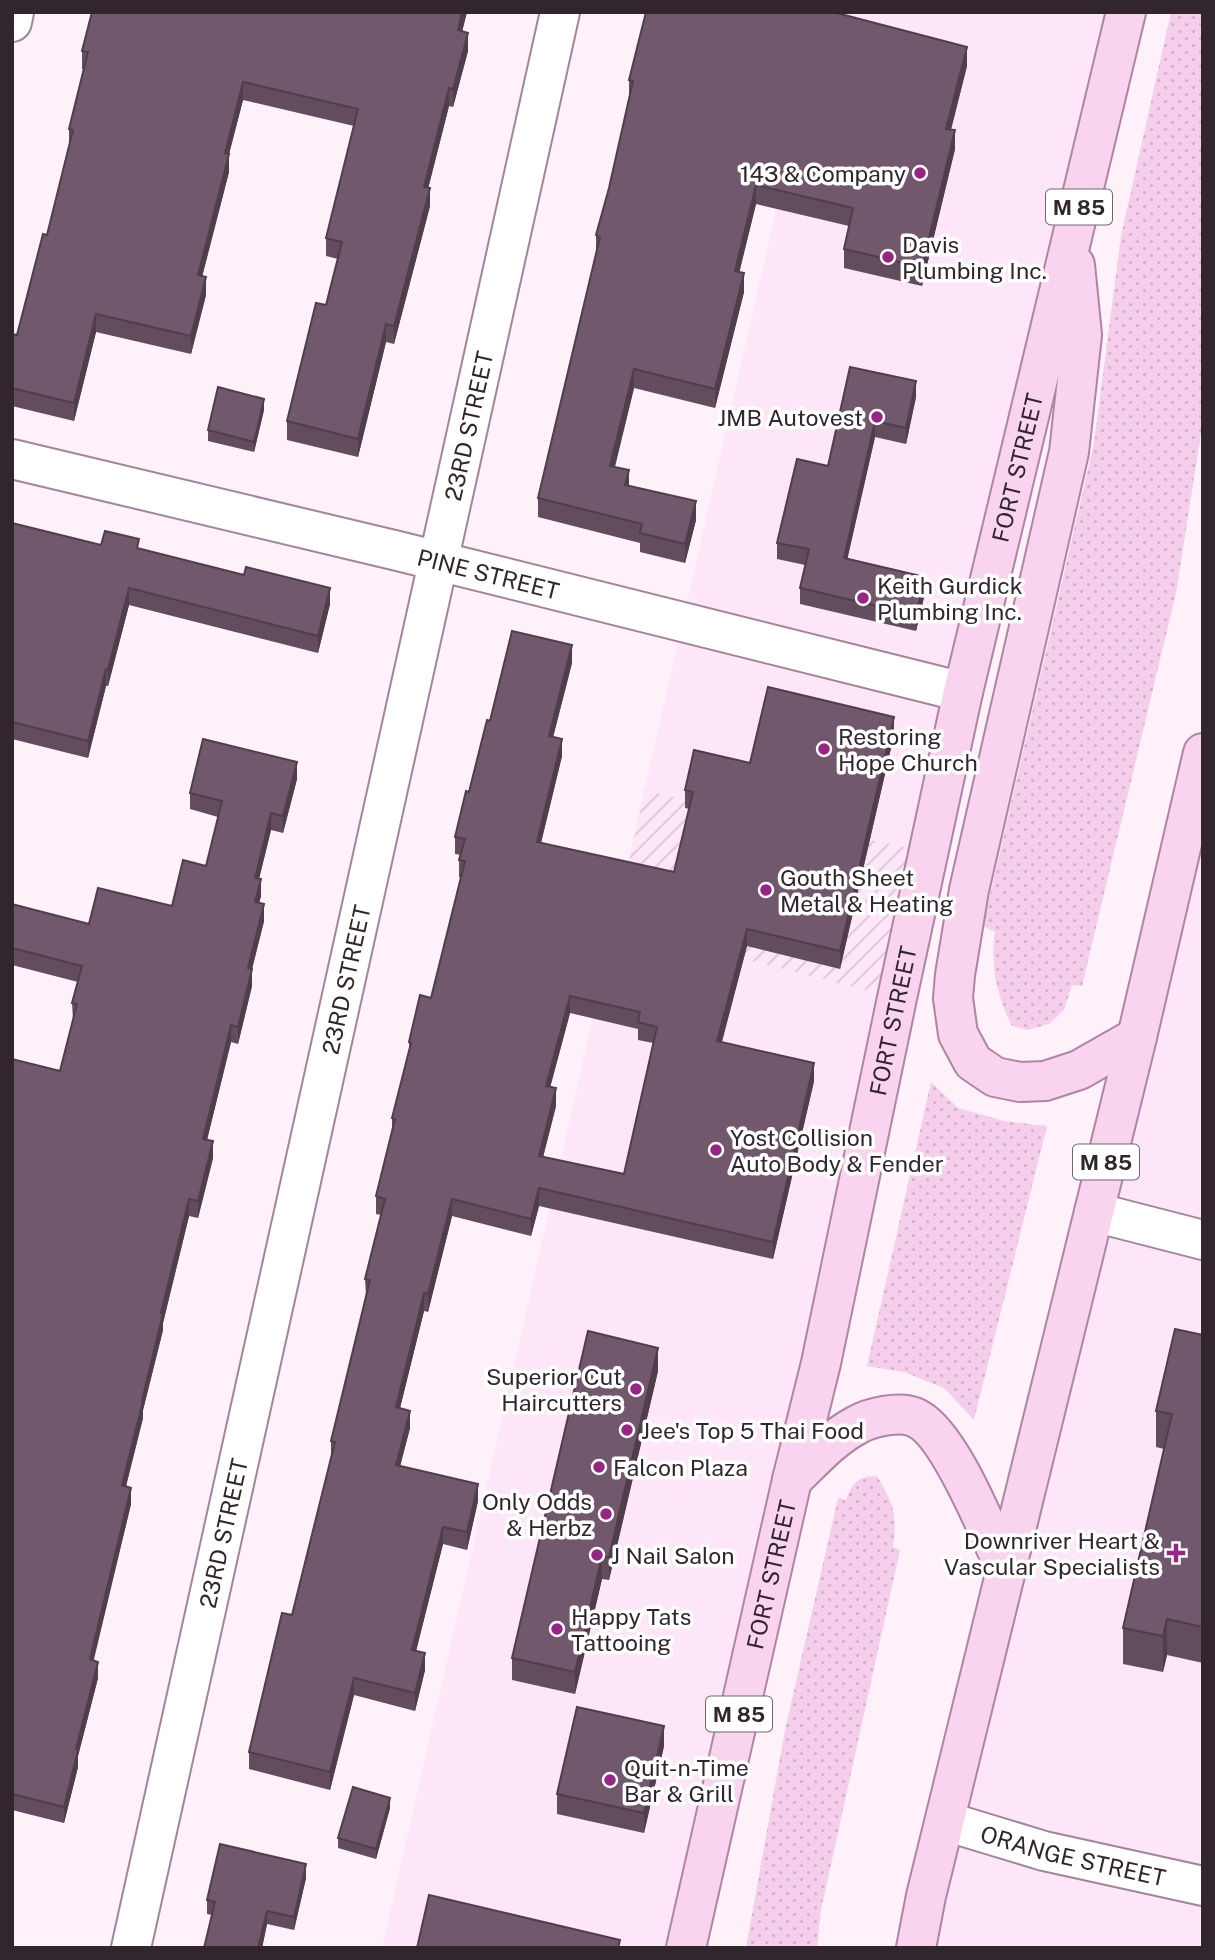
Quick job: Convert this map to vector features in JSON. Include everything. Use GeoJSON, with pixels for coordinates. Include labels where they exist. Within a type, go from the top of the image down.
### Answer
{"type":"FeatureCollection","features":[{"type":"Feature","properties":{"kind":"main road","name":"FORT STREET"},"geometry":{"type":"LineString","coordinates":[[687,1948],[792,1480],[821,1363],[963,692],[1126,12]]}},
{"type":"Feature","properties":{"kind":"main road"},"geometry":{"type":"LineString","coordinates":[[1073,235],[1082,335],[1069,453],[969,890],[953,998],[958,1034],[973,1062],[995,1077],[1020,1082],[1045,1081],[1079,1070],[1137,1037]]}},
{"type":"Feature","properties":{"kind":"main road","name":"M 85"},"geometry":{"type":"LineString","coordinates":[[916,1948],[1137,1037],[1203,753]]}},
{"type":"Feature","properties":{"kind":"main road"},"geometry":{"type":"LineString","coordinates":[[792,1480],[827,1447],[858,1424],[890,1414],[915,1417],[934,1432],[956,1462],[1006,1571]]}},
{"type":"Feature","properties":{"kind":"street"},"geometry":{"type":"LineString","coordinates":[[12,22],[14,12]]}},
{"type":"Feature","properties":{"kind":"street","name":"23RD STREET"},"geometry":{"type":"LineString","coordinates":[[131,1948],[560,12]]}},
{"type":"Feature","properties":{"kind":"street","name":"PINE STREET"},"geometry":{"type":"LineString","coordinates":[[12,459],[438,561],[963,692]]}},
{"type":"Feature","properties":{"kind":"street"},"geometry":{"type":"LineString","coordinates":[[1094,1212],[1203,1240]]}},
{"type":"Feature","properties":{"kind":"street","name":"ORANGE STREET"},"geometry":{"type":"LineString","coordinates":[[945,1821],[1044,1851],[1203,1886]]}},
{"type":"Feature","properties":{"kind":"shaded area"},"geometry":{"type":"Polygon","coordinates":[[[821,12],[1125,12],[686,1948],[382,1948],[821,12]]]}},
{"type":"Feature","properties":{"kind":"shaded area"},"geometry":{"type":"Polygon","coordinates":[[[1171,12],[1203,12],[1203,421],[1176,593],[1082,986],[1072,985],[1064,1010],[1049,1024],[1028,1030],[1012,1026],[1007,1015],[994,969],[995,932],[983,926],[1094,443],[1121,236],[1171,12]]]}},
{"type":"Feature","properties":{"kind":"shaded area"},"geometry":{"type":"Polygon","coordinates":[[[1203,753],[1203,1948],[916,1948],[1203,753]]]}},
{"type":"Feature","properties":{"kind":"shaded area"},"geometry":{"type":"Polygon","coordinates":[[[645,790],[928,852],[897,998],[615,926],[645,790]]]}},
{"type":"Feature","properties":{"kind":"shaded area"},"geometry":{"type":"Polygon","coordinates":[[[931,1082],[958,1108],[1004,1121],[1047,1126],[974,1420],[944,1388],[904,1372],[867,1366],[931,1082]]]}},
{"type":"Feature","properties":{"kind":"shaded area"},"geometry":{"type":"Polygon","coordinates":[[[877,1476],[893,1510],[893,1547],[900,1550],[821,1910],[817,1948],[746,1948],[785,1730],[838,1498],[846,1500],[857,1482],[877,1476]]]}},
{"type":"Feature","properties":{"kind":"building"},"geometry":{"type":"Polygon","coordinates":[[[92,12],[462,12],[458,30],[468,33],[453,89],[449,88],[424,187],[430,188],[394,326],[386,324],[358,439],[287,421],[316,303],[326,305],[342,242],[326,238],[358,109],[243,82],[225,153],[229,154],[198,275],[206,277],[191,336],[96,314],[74,403],[12,388],[12,334],[17,335],[43,234],[47,235],[73,130],[69,129],[88,52],[82,51],[92,12]]]}},
{"type":"Feature","properties":{"kind":"building"},"geometry":{"type":"Polygon","coordinates":[[[646,12],[833,12],[967,47],[946,129],[955,130],[922,267],[844,249],[853,208],[756,185],[735,271],[744,273],[715,389],[634,369],[610,466],[629,470],[625,485],[696,501],[685,544],[640,533],[642,524],[538,498],[600,237],[596,235],[633,81],[629,80],[646,12]]]}},
{"type":"Feature","properties":{"kind":"building"},"geometry":{"type":"Polygon","coordinates":[[[850,367],[916,381],[906,428],[875,421],[844,558],[925,577],[916,615],[800,588],[809,549],[777,543],[797,459],[828,466],[850,367]]]}},
{"type":"Feature","properties":{"kind":"building"},"geometry":{"type":"Polygon","coordinates":[[[218,387],[264,399],[254,442],[208,430],[218,387]]]}},
{"type":"Feature","properties":{"kind":"building"},"geometry":{"type":"Polygon","coordinates":[[[12,523],[101,545],[105,531],[139,539],[137,548],[244,575],[246,567],[330,588],[318,636],[129,588],[88,741],[12,722],[12,523]]]}},
{"type":"Feature","properties":{"kind":"building"},"geometry":{"type":"Polygon","coordinates":[[[512,631],[572,645],[549,736],[562,739],[537,842],[674,872],[693,792],[685,790],[694,750],[750,763],[768,687],[894,717],[840,951],[747,929],[717,1041],[814,1063],[773,1242],[539,1188],[531,1219],[452,1199],[428,1294],[424,1293],[396,1407],[410,1411],[396,1465],[478,1484],[467,1532],[443,1527],[412,1650],[425,1653],[415,1693],[354,1678],[330,1772],[249,1752],[282,1613],[292,1615],[335,1442],[331,1441],[370,1280],[365,1279],[385,1199],[376,1196],[395,1119],[392,1118],[420,995],[431,998],[465,861],[459,860],[465,839],[455,837],[487,720],[490,721],[512,631]],[[570,996],[546,1086],[556,1088],[539,1156],[624,1174],[657,1027],[638,1022],[640,1012],[570,996]]]}},
{"type":"Feature","properties":{"kind":"building"},"geometry":{"type":"Polygon","coordinates":[[[203,739],[297,762],[283,816],[271,813],[255,878],[261,879],[255,902],[264,904],[248,968],[252,969],[238,1027],[231,1025],[203,1139],[213,1141],[198,1201],[189,1199],[122,1485],[131,1488],[90,1659],[98,1662],[64,1807],[12,1794],[12,1059],[60,1071],[77,1004],[72,1003],[82,966],[12,948],[12,904],[89,924],[98,888],[172,906],[183,860],[206,866],[222,801],[190,793],[203,739]]]}},
{"type":"Feature","properties":{"kind":"building","name":"Downriver Heart & Vascular Specialists"},"geometry":{"type":"Polygon","coordinates":[[[1175,1329],[1203,1335],[1203,1627],[1167,1619],[1163,1636],[1123,1628],[1172,1414],[1156,1411],[1175,1329]]]}},
{"type":"Feature","properties":{"kind":"building","name":"Falcon Plaza"},"geometry":{"type":"Polygon","coordinates":[[[588,1331],[658,1348],[609,1557],[602,1556],[575,1672],[512,1658],[588,1331]]]}},
{"type":"Feature","properties":{"kind":"building","name":"Quit-n-Time Bar & Grill"},"geometry":{"type":"Polygon","coordinates":[[[577,1707],[664,1726],[644,1813],[557,1794],[577,1707]]]}},
{"type":"Feature","properties":{"kind":"building"},"geometry":{"type":"Polygon","coordinates":[[[353,1787],[390,1798],[376,1849],[338,1838],[353,1787]]]}},
{"type":"Feature","properties":{"kind":"building"},"geometry":{"type":"Polygon","coordinates":[[[220,1844],[306,1864],[294,1917],[267,1911],[258,1948],[204,1948],[215,1902],[207,1900],[220,1844]]]}},
{"type":"Feature","properties":{"kind":"building"},"geometry":{"type":"Polygon","coordinates":[[[429,1895],[620,1940],[618,1948],[417,1948],[429,1895]]]}},
{"type":"Feature","properties":{"kind":"place","name":"143 & Company"},"geometry":{"type":"Point","coordinates":[920,173]}},
{"type":"Feature","properties":{"kind":"place","name":"Davis Plumbing Inc."},"geometry":{"type":"Point","coordinates":[888,257]}},
{"type":"Feature","properties":{"kind":"place","name":"JMB Autovest"},"geometry":{"type":"Point","coordinates":[877,417]}},
{"type":"Feature","properties":{"kind":"place","name":"Keith Gurdick Plumbing Inc."},"geometry":{"type":"Point","coordinates":[863,598]}},
{"type":"Feature","properties":{"kind":"place","name":"Restoring Hope Church"},"geometry":{"type":"Point","coordinates":[824,749]}},
{"type":"Feature","properties":{"kind":"place","name":"Gouth Sheet Metal & Heating"},"geometry":{"type":"Point","coordinates":[766,890]}},
{"type":"Feature","properties":{"kind":"place","name":"Yost Collision Auto Body & Fender"},"geometry":{"type":"Point","coordinates":[716,1150]}},
{"type":"Feature","properties":{"kind":"place","name":"Superior Cut Haircutters"},"geometry":{"type":"Point","coordinates":[636,1389]}},
{"type":"Feature","properties":{"kind":"place","name":"Jee's Top 5 Thai Food"},"geometry":{"type":"Point","coordinates":[627,1430]}},
{"type":"Feature","properties":{"kind":"place","name":"Falcon Plaza"},"geometry":{"type":"Point","coordinates":[599,1467]}},
{"type":"Feature","properties":{"kind":"place","name":"Only Odds & Herbz"},"geometry":{"type":"Point","coordinates":[606,1514]}},
{"type":"Feature","properties":{"kind":"place","name":"Downriver Heart & Vascular Specialists"},"geometry":{"type":"Point","coordinates":[1176,1553]}},
{"type":"Feature","properties":{"kind":"place","name":"J Nail Salon"},"geometry":{"type":"Point","coordinates":[597,1555]}},
{"type":"Feature","properties":{"kind":"place","name":"Happy Tats Tattooing"},"geometry":{"type":"Point","coordinates":[557,1629]}},
{"type":"Feature","properties":{"kind":"place","name":"Quit-n-Time Bar & Grill"},"geometry":{"type":"Point","coordinates":[610,1780]}}]}
